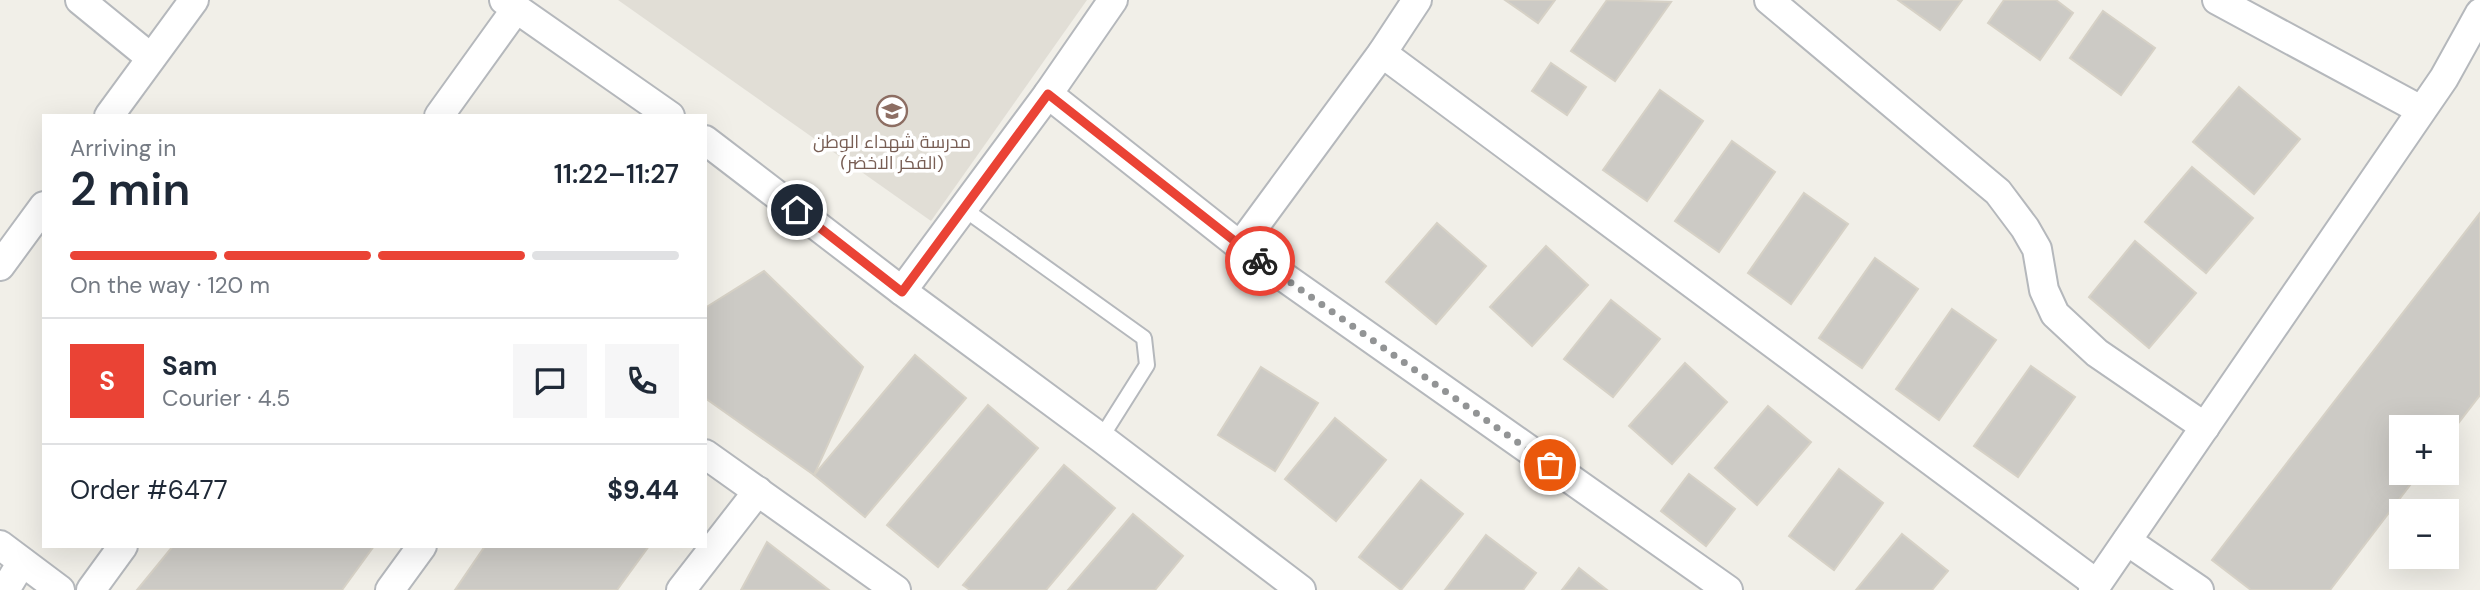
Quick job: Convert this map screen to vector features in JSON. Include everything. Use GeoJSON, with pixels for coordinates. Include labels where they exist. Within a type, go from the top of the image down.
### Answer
{"type":"FeatureCollection","features":[{"type":"Feature","properties":{"kind":"street"},"geometry":{"type":"LineString","coordinates":[[80,0],[151,58]]}},
{"type":"Feature","properties":{"kind":"street"},"geometry":{"type":"LineString","coordinates":[[110,114],[194,0]]}},
{"type":"Feature","properties":{"kind":"street"},"geometry":{"type":"LineString","coordinates":[[902,292],[1048,94],[1113,0]]}},
{"type":"Feature","properties":{"kind":"street"},"geometry":{"type":"LineString","coordinates":[[1240,246],[1382,53],[1417,0]]}},
{"type":"Feature","properties":{"kind":"street"},"geometry":{"type":"LineString","coordinates":[[1769,0],[1998,192],[2037,249],[2044,290],[2055,314],[2097,353],[2205,428]]}},
{"type":"Feature","properties":{"kind":"street"},"geometry":{"type":"LineString","coordinates":[[2217,0],[2421,110]]}},
{"type":"Feature","properties":{"kind":"street"},"geometry":{"type":"LineString","coordinates":[[440,114],[510,5],[667,114]]}},
{"type":"Feature","properties":{"kind":"street"},"geometry":{"type":"LineString","coordinates":[[1382,53],[2095,587],[2444,78],[2480,13]]}},
{"type":"Feature","properties":{"kind":"street"},"geometry":{"type":"LineString","coordinates":[[1048,94],[1240,246],[1728,590]]}},
{"type":"Feature","properties":{"kind":"street"},"geometry":{"type":"LineString","coordinates":[[708,147],[1301,590]]}},
{"type":"Feature","properties":{"kind":"street"},"geometry":{"type":"LineString","coordinates":[[0,265],[42,208]]}},
{"type":"Feature","properties":{"kind":"street"},"geometry":{"type":"LineString","coordinates":[[707,455],[896,590]]}},
{"type":"Feature","properties":{"kind":"street"},"geometry":{"type":"LineString","coordinates":[[681,590],[758,491]]}},
{"type":"Feature","properties":{"kind":"street"},"geometry":{"type":"LineString","coordinates":[[2127,541],[2199,590]]}},
{"type":"Feature","properties":{"kind":"street"},"geometry":{"type":"LineString","coordinates":[[0,545],[60,590]]}},
{"type":"Feature","properties":{"kind":"street"},"geometry":{"type":"LineString","coordinates":[[90,590],[122,548]]}},
{"type":"Feature","properties":{"kind":"street"},"geometry":{"type":"LineString","coordinates":[[390,590],[421,548]]}},
{"type":"Feature","properties":{"kind":"street"},"geometry":{"type":"LineString","coordinates":[[5,590],[23,562]]}},
{"type":"Feature","properties":{"kind":"lane"},"geometry":{"type":"LineString","coordinates":[[964,209],[1144,338],[1147,365],[1101,438]]}},
{"type":"Feature","properties":{"kind":"shaded area","name":"مدرسة شهداء الوطن (الفكر الاخضر)"},"geometry":{"type":"Polygon","coordinates":[[[618,0],[1087,0],[931,221],[618,0]]]}},
{"type":"Feature","properties":{"kind":"building"},"geometry":{"type":"Polygon","coordinates":[[[1505,0],[1555,0],[1538,23],[1505,0]]]}},
{"type":"Feature","properties":{"kind":"building"},"geometry":{"type":"Polygon","coordinates":[[[1607,0],[1671,2],[1615,81],[1571,51],[1607,0]]]}},
{"type":"Feature","properties":{"kind":"building"},"geometry":{"type":"Polygon","coordinates":[[[1898,0],[1962,0],[1940,30],[1898,0]]]}},
{"type":"Feature","properties":{"kind":"building"},"geometry":{"type":"Polygon","coordinates":[[[2004,0],[2056,0],[2073,13],[2040,60],[1988,23],[2004,0]]]}},
{"type":"Feature","properties":{"kind":"building"},"geometry":{"type":"Polygon","coordinates":[[[2103,11],[2155,48],[2121,95],[2070,58],[2103,11]]]}},
{"type":"Feature","properties":{"kind":"building"},"geometry":{"type":"Polygon","coordinates":[[[1551,63],[1586,87],[1567,115],[1532,91],[1551,63]]]}},
{"type":"Feature","properties":{"kind":"building"},"geometry":{"type":"Polygon","coordinates":[[[2239,87],[2300,139],[2254,194],[2193,142],[2239,87]]]}},
{"type":"Feature","properties":{"kind":"building"},"geometry":{"type":"Polygon","coordinates":[[[1660,90],[1703,121],[1647,201],[1603,170],[1660,90]]]}},
{"type":"Feature","properties":{"kind":"building"},"geometry":{"type":"Polygon","coordinates":[[[1732,141],[1775,172],[1719,252],[1675,221],[1732,141]]]}},
{"type":"Feature","properties":{"kind":"building"},"geometry":{"type":"Polygon","coordinates":[[[2192,167],[2253,218],[2206,273],[2145,222],[2192,167]]]}},
{"type":"Feature","properties":{"kind":"building"},"geometry":{"type":"Polygon","coordinates":[[[1804,193],[1848,224],[1791,304],[1748,273],[1804,193]]]}},
{"type":"Feature","properties":{"kind":"building"},"geometry":{"type":"Polygon","coordinates":[[[2480,213],[2480,395],[2459,422],[2459,415],[2389,415],[2389,485],[2410,485],[2399,499],[2389,499],[2389,513],[2330,590],[2251,590],[2212,560],[2480,213]]]}},
{"type":"Feature","properties":{"kind":"building"},"geometry":{"type":"Polygon","coordinates":[[[1437,223],[1486,266],[1436,324],[1386,282],[1437,223]]]}},
{"type":"Feature","properties":{"kind":"building"},"geometry":{"type":"Polygon","coordinates":[[[2135,241],[2196,293],[2149,348],[2089,297],[2135,241]]]}},
{"type":"Feature","properties":{"kind":"building"},"geometry":{"type":"Polygon","coordinates":[[[1546,246],[1588,285],[1532,346],[1490,307],[1546,246]]]}},
{"type":"Feature","properties":{"kind":"building"},"geometry":{"type":"Polygon","coordinates":[[[1875,258],[1918,289],[1862,368],[1819,338],[1875,258]]]}},
{"type":"Feature","properties":{"kind":"building"},"geometry":{"type":"Polygon","coordinates":[[[764,271],[863,367],[814,475],[707,399],[707,307],[764,271]]]}},
{"type":"Feature","properties":{"kind":"building"},"geometry":{"type":"Polygon","coordinates":[[[1611,300],[1660,339],[1613,397],[1564,359],[1611,300]]]}},
{"type":"Feature","properties":{"kind":"building"},"geometry":{"type":"Polygon","coordinates":[[[1952,309],[1996,340],[1939,420],[1896,389],[1952,309]]]}},
{"type":"Feature","properties":{"kind":"building"},"geometry":{"type":"Polygon","coordinates":[[[915,355],[966,398],[865,517],[814,475],[915,355]]]}},
{"type":"Feature","properties":{"kind":"building"},"geometry":{"type":"Polygon","coordinates":[[[1685,363],[1727,402],[1672,464],[1629,426],[1685,363]]]}},
{"type":"Feature","properties":{"kind":"building"},"geometry":{"type":"Polygon","coordinates":[[[2031,366],[2075,397],[2018,477],[1974,446],[2031,366]]]}},
{"type":"Feature","properties":{"kind":"building"},"geometry":{"type":"Polygon","coordinates":[[[1261,367],[1318,403],[1275,471],[1218,435],[1261,367]]]}},
{"type":"Feature","properties":{"kind":"building"},"geometry":{"type":"Polygon","coordinates":[[[988,405],[1038,448],[938,567],[887,525],[988,405]]]}},
{"type":"Feature","properties":{"kind":"building"},"geometry":{"type":"Polygon","coordinates":[[[1768,406],[1811,442],[1757,505],[1715,468],[1768,406]]]}},
{"type":"Feature","properties":{"kind":"building"},"geometry":{"type":"Polygon","coordinates":[[[1335,418],[1386,460],[1336,521],[1285,479],[1335,418]]]}},
{"type":"Feature","properties":{"kind":"building"},"geometry":{"type":"Polygon","coordinates":[[[1064,465],[1115,508],[1046,590],[970,590],[963,585],[1064,465]]]}},
{"type":"Feature","properties":{"kind":"building"},"geometry":{"type":"Polygon","coordinates":[[[1839,469],[1883,503],[1834,570],[1789,536],[1839,469]]]}},
{"type":"Feature","properties":{"kind":"building"},"geometry":{"type":"Polygon","coordinates":[[[1689,474],[1735,509],[1706,546],[1661,511],[1689,474]]]}},
{"type":"Feature","properties":{"kind":"building"},"geometry":{"type":"Polygon","coordinates":[[[1421,480],[1463,514],[1401,590],[1359,557],[1421,480]]]}},
{"type":"Feature","properties":{"kind":"building"},"geometry":{"type":"Polygon","coordinates":[[[1133,514],[1183,556],[1155,590],[1068,590],[1133,514]]]}},
{"type":"Feature","properties":{"kind":"building"},"geometry":{"type":"Polygon","coordinates":[[[1902,534],[1948,571],[1932,590],[1856,590],[1902,534]]]}},
{"type":"Feature","properties":{"kind":"building"},"geometry":{"type":"Polygon","coordinates":[[[1486,535],[1536,573],[1523,590],[1445,590],[1486,535]]]}},
{"type":"Feature","properties":{"kind":"building"},"geometry":{"type":"Polygon","coordinates":[[[767,542],[829,590],[741,590],[767,542]]]}},
{"type":"Feature","properties":{"kind":"building"},"geometry":{"type":"Polygon","coordinates":[[[171,548],[373,548],[342,590],[137,590],[171,548]]]}},
{"type":"Feature","properties":{"kind":"building"},"geometry":{"type":"Polygon","coordinates":[[[484,548],[648,548],[617,590],[455,590],[484,548]]]}},
{"type":"Feature","properties":{"kind":"building"},"geometry":{"type":"Polygon","coordinates":[[[1579,568],[1607,590],[1562,590],[1579,568]]]}},
{"type":"Feature","properties":{"kind":"way so far"},"geometry":{"type":"LineString","coordinates":[[1260,261],[1550,465]]}},
{"type":"Feature","properties":{"kind":"place","name":"مدرسة شهداء الوطن (الفكر الاخضر)"},"geometry":{"type":"Point","coordinates":[892,111]}},
{"type":"Feature","properties":{"kind":"route"},"geometry":{"type":"LineString","coordinates":[[797,210],[902,292],[1048,94],[1260,261]]}}]}
